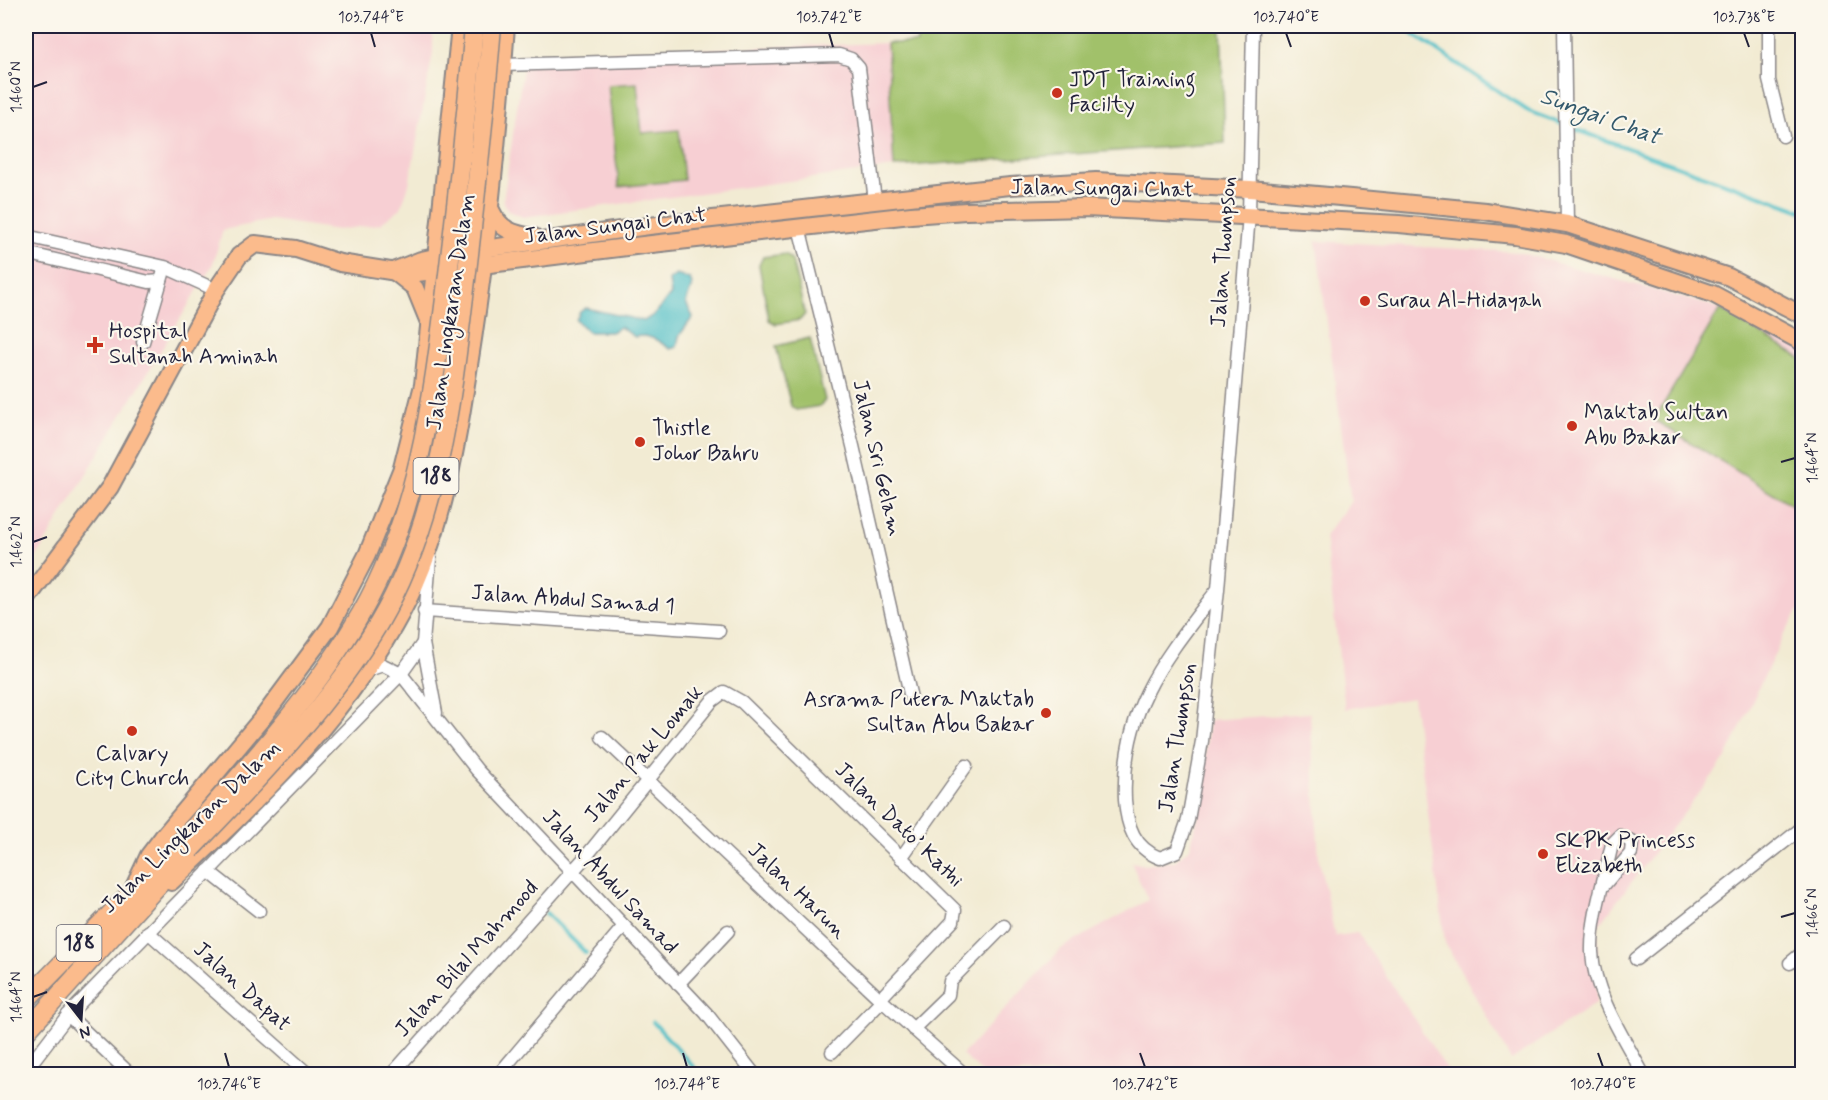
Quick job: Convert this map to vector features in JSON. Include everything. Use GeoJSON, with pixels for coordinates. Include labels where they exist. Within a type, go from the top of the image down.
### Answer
{"type":"FeatureCollection","features":[{"type":"Feature","properties":{"kind":"highway","name":"Jalan Lingkaran Dalam"},"geometry":{"type":"LineString","coordinates":[[26,1032],[102,947],[305,697],[354,626],[386,561],[410,496],[436,377],[474,26]]}},
{"type":"Feature","properties":{"kind":"highway","name":"Jalan Lingkaran Dalam"},"geometry":{"type":"LineString","coordinates":[[26,999],[134,888],[185,847],[261,775],[337,685],[380,621],[407,565],[432,494],[454,381],[492,26]]}},
{"type":"Feature","properties":{"kind":"main road","name":"Jalan Lingkaran Dalam"},"geometry":{"type":"LineString","coordinates":[[134,888],[149,855],[162,838],[309,660],[349,592],[402,468],[423,385],[460,26]]}},
{"type":"Feature","properties":{"kind":"main road","name":"Jalan Lingkaran Dalam"},"geometry":{"type":"LineString","coordinates":[[102,947],[273,786],[334,714],[395,626],[432,545],[454,461],[484,265],[491,210],[506,26]]}},
{"type":"Feature","properties":{"kind":"main road","name":"Jalan Sungai Chat"},"geometry":{"type":"LineString","coordinates":[[437,264],[486,248],[550,239],[1010,186],[1096,181],[1250,189],[1485,210],[1568,224],[1720,275],[1803,315]]}},
{"type":"Feature","properties":{"kind":"main road","name":"Jalan Sungai Chat"},"geometry":{"type":"LineString","coordinates":[[437,264],[484,265],[799,227],[911,215],[977,211],[1086,208],[1249,215],[1399,224],[1515,235],[1566,244],[1713,294],[1803,342]]}},
{"type":"Feature","properties":{"kind":"main road"},"geometry":{"type":"LineString","coordinates":[[491,210],[500,225],[510,232],[550,239]]}},
{"type":"Feature","properties":{"kind":"main road"},"geometry":{"type":"LineString","coordinates":[[393,271],[421,251],[441,219]]}},
{"type":"Feature","properties":{"kind":"main road"},"geometry":{"type":"LineString","coordinates":[[26,600],[110,487],[216,290],[239,256],[255,244],[296,249],[340,263],[393,271],[415,288],[430,326]]}},
{"type":"Feature","properties":{"kind":"main road"},"geometry":{"type":"LineString","coordinates":[[393,271],[411,262],[437,264]]}},
{"type":"Feature","properties":{"kind":"street","name":"Jalan Thompson"},"geometry":{"type":"LineString","coordinates":[[1218,589],[1157,670],[1132,724],[1126,752],[1126,817],[1137,843],[1148,853],[1160,858],[1177,851],[1188,820],[1202,741],[1218,589],[1249,215],[1253,26]]}},
{"type":"Feature","properties":{"kind":"street"},"geometry":{"type":"LineString","coordinates":[[1564,26],[1568,224]]}},
{"type":"Feature","properties":{"kind":"street"},"geometry":{"type":"LineString","coordinates":[[1769,26],[1769,80],[1783,136]]}},
{"type":"Feature","properties":{"kind":"street"},"geometry":{"type":"LineString","coordinates":[[503,65],[839,56],[851,58],[859,68],[874,201]]}},
{"type":"Feature","properties":{"kind":"street","name":"Jalan Sri Gelam"},"geometry":{"type":"LineString","coordinates":[[799,227],[848,424],[911,698]]}},
{"type":"Feature","properties":{"kind":"street"},"geometry":{"type":"LineString","coordinates":[[26,236],[165,267],[216,290]]}},
{"type":"Feature","properties":{"kind":"street"},"geometry":{"type":"LineString","coordinates":[[26,253],[149,282],[160,281]]}},
{"type":"Feature","properties":{"kind":"street"},"geometry":{"type":"LineString","coordinates":[[143,342],[165,267]]}},
{"type":"Feature","properties":{"kind":"street","name":"Jalan Abdul Samad"},"geometry":{"type":"LineString","coordinates":[[432,545],[424,611],[423,643],[437,717]]}},
{"type":"Feature","properties":{"kind":"street","name":"Jalan Abdul Samad 1"},"geometry":{"type":"LineString","coordinates":[[424,611],[719,631]]}},
{"type":"Feature","properties":{"kind":"street"},"geometry":{"type":"LineString","coordinates":[[26,1070],[68,1015],[401,674],[423,643]]}},
{"type":"Feature","properties":{"kind":"street"},"geometry":{"type":"LineString","coordinates":[[365,671],[383,665],[401,674]]}},
{"type":"Feature","properties":{"kind":"street","name":"Jalan Abdul Samad"},"geometry":{"type":"LineString","coordinates":[[401,674],[477,770],[706,1013],[754,1074]]}},
{"type":"Feature","properties":{"kind":"street","name":"Jalan Pak Lomak"},"geometry":{"type":"LineString","coordinates":[[573,870],[712,701],[724,692]]}},
{"type":"Feature","properties":{"kind":"street","name":"Jalan Dato’ Kathi"},"geometry":{"type":"LineString","coordinates":[[724,692],[742,702],[952,905],[956,915],[881,1000]]}},
{"type":"Feature","properties":{"kind":"street","name":"Jalan Harun"},"geometry":{"type":"LineString","coordinates":[[602,737],[881,1000],[964,1074]]}},
{"type":"Feature","properties":{"kind":"street"},"geometry":{"type":"LineString","coordinates":[[901,858],[966,766]]}},
{"type":"Feature","properties":{"kind":"street"},"geometry":{"type":"LineString","coordinates":[[1636,959],[1803,828]]}},
{"type":"Feature","properties":{"kind":"street","name":"Jalan Bilal Mahmood"},"geometry":{"type":"LineString","coordinates":[[392,1074],[573,870]]}},
{"type":"Feature","properties":{"kind":"street"},"geometry":{"type":"LineString","coordinates":[[208,871],[259,911]]}},
{"type":"Feature","properties":{"kind":"street"},"geometry":{"type":"LineString","coordinates":[[1604,885],[1593,937],[1595,969],[1605,999],[1643,1074]]}},
{"type":"Feature","properties":{"kind":"street"},"geometry":{"type":"LineString","coordinates":[[913,1029],[948,995],[950,981],[1004,926]]}},
{"type":"Feature","properties":{"kind":"street"},"geometry":{"type":"LineString","coordinates":[[499,1074],[606,947],[626,928]]}},
{"type":"Feature","properties":{"kind":"street"},"geometry":{"type":"LineString","coordinates":[[678,984],[728,931]]}},
{"type":"Feature","properties":{"kind":"street","name":"Jalan Dapat"},"geometry":{"type":"LineString","coordinates":[[148,932],[308,1074]]}},
{"type":"Feature","properties":{"kind":"street"},"geometry":{"type":"LineString","coordinates":[[1790,963],[1803,953]]}},
{"type":"Feature","properties":{"kind":"street"},"geometry":{"type":"LineString","coordinates":[[832,1052],[881,1000]]}},
{"type":"Feature","properties":{"kind":"street"},"geometry":{"type":"LineString","coordinates":[[68,1015],[130,1074]]}},
{"type":"Feature","properties":{"kind":"shaded area","name":"Hospital Sultanah Aminah"},"geometry":{"type":"Polygon","coordinates":[[[26,26],[433,26],[433,52],[409,184],[401,208],[380,224],[338,230],[271,220],[223,230],[212,266],[26,574],[26,26]]]}},
{"type":"Feature","properties":{"kind":"shaded area"},"geometry":{"type":"Polygon","coordinates":[[[887,43],[894,167],[523,217],[508,211],[503,201],[525,55],[887,43]]]}},
{"type":"Feature","properties":{"kind":"shaded area"},"geometry":{"type":"Polygon","coordinates":[[[1316,241],[1517,252],[1709,305],[1772,331],[1802,351],[1802,605],[1784,634],[1726,758],[1598,926],[1596,1003],[1511,1060],[1445,943],[1413,698],[1345,709],[1325,536],[1351,501],[1316,241]]]}},
{"type":"Feature","properties":{"kind":"shaded area"},"geometry":{"type":"Polygon","coordinates":[[[1310,713],[1319,860],[1335,936],[1358,933],[1450,1074],[984,1074],[962,1055],[1062,948],[1148,900],[1131,862],[1145,865],[1175,861],[1190,848],[1200,808],[1209,720],[1310,713]]]}},
{"type":"Feature","properties":{"kind":"green space","name":"JDT Training Facilty"},"geometry":{"type":"Polygon","coordinates":[[[917,26],[1221,26],[1225,143],[894,167],[887,43],[917,43],[917,26]]]}},
{"type":"Feature","properties":{"kind":"green space"},"geometry":{"type":"Polygon","coordinates":[[[637,83],[642,133],[679,130],[684,180],[619,187],[608,85],[637,83]]]}},
{"type":"Feature","properties":{"kind":"green space"},"geometry":{"type":"Polygon","coordinates":[[[786,254],[792,260],[805,314],[800,320],[776,324],[769,320],[759,265],[763,257],[786,254]]]}},
{"type":"Feature","properties":{"kind":"green space"},"geometry":{"type":"Polygon","coordinates":[[[1720,309],[1802,359],[1802,511],[1654,420],[1720,309]]]}},
{"type":"Feature","properties":{"kind":"green space"},"geometry":{"type":"Polygon","coordinates":[[[810,338],[825,400],[820,406],[796,410],[791,406],[776,346],[810,338]]]}},
{"type":"Feature","properties":{"kind":"water"},"geometry":{"type":"Polygon","coordinates":[[[676,275],[690,279],[692,285],[686,303],[693,317],[679,336],[677,347],[670,349],[649,337],[635,337],[620,327],[611,332],[588,332],[576,320],[580,312],[586,308],[644,321],[655,314],[671,294],[669,280],[676,275]]]}},
{"type":"Feature","properties":{"kind":"waterway","name":"Sungai Chat"},"geometry":{"type":"LineString","coordinates":[[1401,26],[1528,111],[1562,124]]}},
{"type":"Feature","properties":{"kind":"waterway","name":"Sungai Chat"},"geometry":{"type":"LineString","coordinates":[[1569,127],[1802,211]]}},
{"type":"Feature","properties":{"kind":"waterway"},"geometry":{"type":"LineString","coordinates":[[546,913],[586,953]]}},
{"type":"Feature","properties":{"kind":"waterway"},"geometry":{"type":"LineString","coordinates":[[653,1022],[700,1074]]}},
{"type":"Feature","properties":{"kind":"place","name":"JDT Training Facilty"},"geometry":{"type":"Point","coordinates":[1057,93]}},
{"type":"Feature","properties":{"kind":"place","name":"Surau Al-Hidayah"},"geometry":{"type":"Point","coordinates":[1365,301]}},
{"type":"Feature","properties":{"kind":"place","name":"Hospital Sultanah Aminah"},"geometry":{"type":"Point","coordinates":[95,345]}},
{"type":"Feature","properties":{"kind":"place","name":"Maktab Sultan Abu Bakar"},"geometry":{"type":"Point","coordinates":[1572,426]}},
{"type":"Feature","properties":{"kind":"place","name":"Thistle Johor Bahru"},"geometry":{"type":"Point","coordinates":[640,442]}},
{"type":"Feature","properties":{"kind":"place","name":"Asrama Putera Maktab Sultan Abu Bakar"},"geometry":{"type":"Point","coordinates":[1046,713]}},
{"type":"Feature","properties":{"kind":"place","name":"Calvary City Church"},"geometry":{"type":"Point","coordinates":[132,731]}},
{"type":"Feature","properties":{"kind":"place","name":"SKPK Princess Elizabeth"},"geometry":{"type":"Point","coordinates":[1543,854]}}]}
